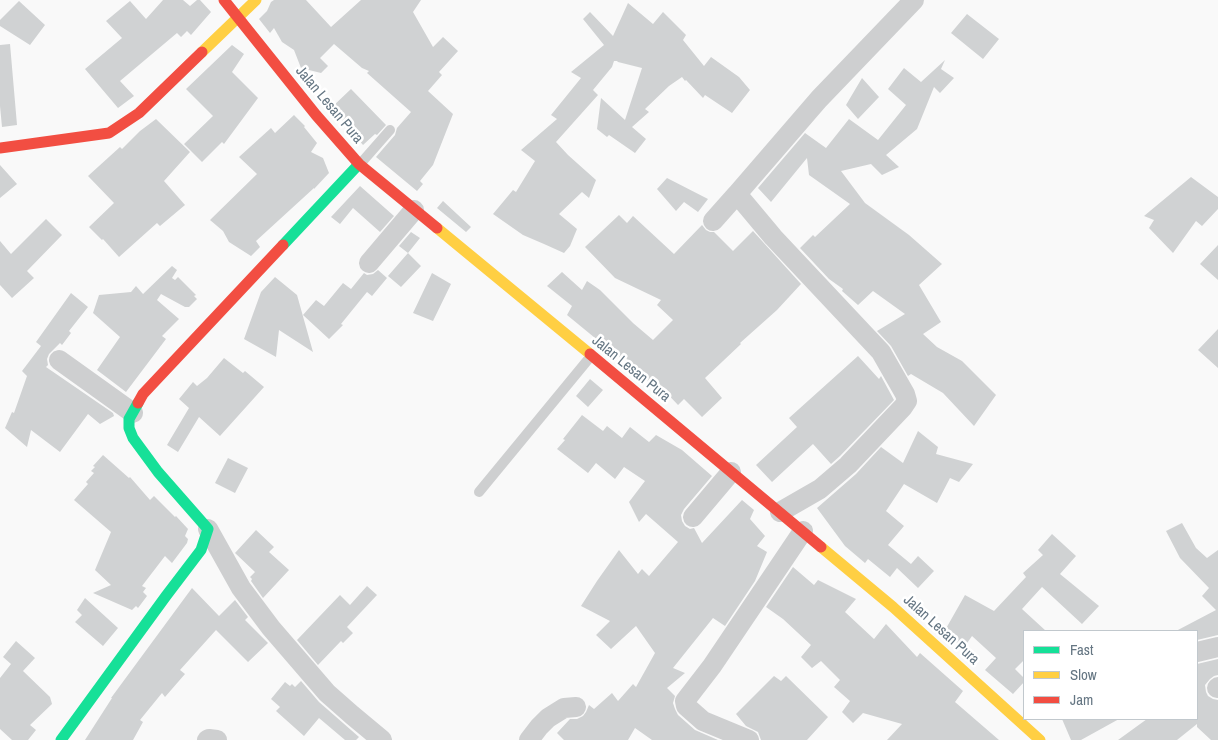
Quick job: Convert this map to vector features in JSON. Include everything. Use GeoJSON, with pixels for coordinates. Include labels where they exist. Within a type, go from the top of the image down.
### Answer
{"type":"FeatureCollection","features":[{"type":"Feature","properties":{"kind":"street","name":"Jalan Lesan Pura"},"geometry":{"type":"LineString","coordinates":[[224,0],[316,115],[359,164],[893,607],[1040,740]]}},
{"type":"Feature","properties":{"kind":"street"},"geometry":{"type":"LineString","coordinates":[[0,148],[109,133],[139,113],[256,0]]}},
{"type":"Feature","properties":{"kind":"street"},"geometry":{"type":"LineString","coordinates":[[713,221],[819,98],[914,0]]}},
{"type":"Feature","properties":{"kind":"street"},"geometry":{"type":"LineString","coordinates":[[359,164],[142,394],[132,413],[129,428],[133,438],[158,472],[208,529],[241,588],[271,628],[327,693],[382,740]]}},
{"type":"Feature","properties":{"kind":"street"},"geometry":{"type":"LineString","coordinates":[[737,194],[773,237],[881,352],[905,394],[906,401],[904,407],[848,465],[820,489],[780,512]]}},
{"type":"Feature","properties":{"kind":"street"},"geometry":{"type":"LineString","coordinates":[[369,264],[414,210]]}},
{"type":"Feature","properties":{"kind":"street"},"geometry":{"type":"LineString","coordinates":[[59,360],[132,413]]}},
{"type":"Feature","properties":{"kind":"street"},"geometry":{"type":"LineString","coordinates":[[693,517],[731,472]]}},
{"type":"Feature","properties":{"kind":"street"},"geometry":{"type":"LineString","coordinates":[[61,740],[201,550],[208,529]]}},
{"type":"Feature","properties":{"kind":"street"},"geometry":{"type":"LineString","coordinates":[[749,740],[703,721],[686,706],[684,701],[712,666],[803,531]]}},
{"type":"Feature","properties":{"kind":"street"},"geometry":{"type":"LineString","coordinates":[[1198,652],[1218,647]]}},
{"type":"Feature","properties":{"kind":"street"},"geometry":{"type":"LineString","coordinates":[[530,740],[548,718],[564,708],[576,707]]}},
{"type":"Feature","properties":{"kind":"street"},"geometry":{"type":"LineString","coordinates":[[207,740],[217,740]]}},
{"type":"Feature","properties":{"kind":"lane"},"geometry":{"type":"LineString","coordinates":[[359,164],[390,130]]}},
{"type":"Feature","properties":{"kind":"lane"},"geometry":{"type":"LineString","coordinates":[[479,492],[591,356]]}},
{"type":"Feature","properties":{"kind":"building"},"geometry":{"type":"Polygon","coordinates":[[[163,0],[183,0],[190,6],[197,0],[200,0],[211,12],[191,35],[187,31],[181,37],[177,33],[120,81],[134,96],[118,108],[85,69],[122,38],[106,21],[130,1],[146,19],[163,0]]]}},
{"type":"Feature","properties":{"kind":"building"},"geometry":{"type":"Polygon","coordinates":[[[274,0],[306,0],[331,27],[361,0],[421,0],[413,12],[433,47],[443,37],[458,51],[439,72],[442,75],[428,91],[453,114],[433,165],[420,181],[423,184],[417,191],[376,157],[411,112],[367,73],[369,71],[362,68],[334,44],[320,58],[328,66],[321,73],[301,68],[294,50],[282,42],[274,28],[270,33],[259,19],[274,0]]]}},
{"type":"Feature","properties":{"kind":"building"},"geometry":{"type":"Polygon","coordinates":[[[19,1],[45,25],[30,45],[0,26],[0,20],[19,1]]]}},
{"type":"Feature","properties":{"kind":"building"},"geometry":{"type":"Polygon","coordinates":[[[628,3],[653,24],[663,12],[686,35],[683,40],[704,66],[711,57],[739,77],[750,90],[732,113],[705,95],[703,98],[682,77],[669,86],[645,109],[649,112],[632,127],[646,139],[635,153],[597,129],[601,98],[625,120],[642,68],[614,61],[612,67],[593,90],[598,95],[556,142],[596,180],[589,198],[582,192],[559,214],[577,229],[570,246],[564,253],[523,235],[493,214],[513,190],[516,192],[535,161],[521,150],[557,119],[551,115],[581,78],[571,72],[604,45],[583,19],[590,12],[613,36],[628,3]]]}},
{"type":"Feature","properties":{"kind":"building"},"geometry":{"type":"Polygon","coordinates":[[[967,14],[999,39],[983,59],[951,33],[967,14]]]}},
{"type":"Feature","properties":{"kind":"building"},"geometry":{"type":"Polygon","coordinates":[[[10,44],[17,125],[2,127],[0,45],[10,44]]]}},
{"type":"Feature","properties":{"kind":"building"},"geometry":{"type":"Polygon","coordinates":[[[232,45],[244,54],[232,72],[258,98],[224,144],[222,142],[202,162],[184,144],[213,116],[186,89],[232,45]]]}},
{"type":"Feature","properties":{"kind":"building"},"geometry":{"type":"Polygon","coordinates":[[[945,60],[941,69],[954,78],[940,93],[934,87],[917,129],[886,155],[899,167],[882,175],[871,164],[841,171],[865,203],[909,235],[942,264],[919,285],[941,322],[923,334],[937,347],[962,361],[996,395],[974,426],[943,393],[911,374],[908,376],[891,346],[877,331],[905,314],[873,291],[858,305],[842,291],[843,289],[829,279],[800,248],[813,235],[815,237],[850,204],[809,175],[807,158],[771,202],[758,188],[805,133],[826,148],[849,119],[878,140],[906,105],[888,89],[904,68],[921,82],[945,60]]]}},
{"type":"Feature","properties":{"kind":"building"},"geometry":{"type":"Polygon","coordinates":[[[862,78],[879,97],[858,119],[846,105],[862,78]]]}},
{"type":"Feature","properties":{"kind":"building"},"geometry":{"type":"Polygon","coordinates":[[[351,89],[386,125],[377,135],[375,134],[363,145],[331,108],[351,89]]]}},
{"type":"Feature","properties":{"kind":"building"},"geometry":{"type":"Polygon","coordinates":[[[294,115],[305,126],[317,143],[311,152],[323,158],[329,173],[256,241],[260,247],[251,256],[229,242],[223,231],[210,220],[257,174],[239,157],[271,128],[275,133],[294,115]]]}},
{"type":"Feature","properties":{"kind":"building"},"geometry":{"type":"Polygon","coordinates":[[[156,119],[190,152],[164,181],[185,205],[160,226],[157,223],[119,257],[89,227],[114,203],[88,176],[120,147],[122,149],[140,131],[156,119]]]}},
{"type":"Feature","properties":{"kind":"building"},"geometry":{"type":"Polygon","coordinates":[[[0,165],[17,184],[0,198],[0,165]]]}},
{"type":"Feature","properties":{"kind":"building"},"geometry":{"type":"Polygon","coordinates":[[[1191,177],[1218,197],[1218,209],[1202,226],[1196,221],[1173,253],[1149,228],[1154,220],[1144,216],[1191,177]]]}},
{"type":"Feature","properties":{"kind":"building"},"geometry":{"type":"Polygon","coordinates":[[[667,178],[708,199],[698,212],[684,202],[676,211],[657,189],[667,178]]]}},
{"type":"Feature","properties":{"kind":"building"},"geometry":{"type":"Polygon","coordinates":[[[360,186],[394,216],[380,232],[353,208],[340,224],[331,217],[360,186]]]}},
{"type":"Feature","properties":{"kind":"building"},"geometry":{"type":"Polygon","coordinates":[[[443,201],[471,227],[466,232],[437,208],[443,201]]]}},
{"type":"Feature","properties":{"kind":"building"},"geometry":{"type":"Polygon","coordinates":[[[619,215],[627,223],[633,216],[674,254],[702,225],[706,230],[714,232],[733,251],[753,231],[801,284],[777,310],[705,378],[722,398],[702,417],[684,399],[678,405],[660,386],[657,389],[643,378],[645,377],[626,358],[623,361],[608,345],[606,347],[567,315],[572,306],[547,286],[562,272],[582,290],[587,281],[600,290],[653,340],[673,320],[657,305],[661,300],[615,278],[585,247],[619,215]]]}},
{"type":"Feature","properties":{"kind":"building"},"geometry":{"type":"Polygon","coordinates":[[[46,219],[62,235],[27,271],[34,278],[12,298],[0,285],[0,241],[11,254],[46,219]]]}},
{"type":"Feature","properties":{"kind":"building"},"geometry":{"type":"Polygon","coordinates":[[[411,232],[420,238],[408,253],[399,246],[411,232]]]}},
{"type":"Feature","properties":{"kind":"building"},"geometry":{"type":"Polygon","coordinates":[[[1218,245],[1218,280],[1200,264],[1218,245]]]}},
{"type":"Feature","properties":{"kind":"building"},"geometry":{"type":"Polygon","coordinates":[[[408,253],[421,266],[401,287],[388,276],[408,253]]]}},
{"type":"Feature","properties":{"kind":"building"},"geometry":{"type":"Polygon","coordinates":[[[172,266],[177,270],[172,278],[175,280],[178,277],[196,295],[194,296],[197,299],[189,307],[185,307],[161,294],[157,300],[179,319],[162,336],[166,339],[126,392],[97,370],[120,337],[93,313],[99,295],[131,292],[136,286],[143,294],[172,266]]]}},
{"type":"Feature","properties":{"kind":"building"},"geometry":{"type":"Polygon","coordinates":[[[378,270],[387,278],[372,296],[367,292],[341,324],[343,325],[329,339],[303,315],[316,300],[324,306],[343,283],[351,289],[364,273],[367,275],[373,274],[378,270]]]}},
{"type":"Feature","properties":{"kind":"building"},"geometry":{"type":"Polygon","coordinates":[[[432,273],[451,284],[433,321],[413,313],[432,273]]]}},
{"type":"Feature","properties":{"kind":"building"},"geometry":{"type":"Polygon","coordinates":[[[275,277],[297,295],[313,352],[279,330],[276,357],[244,339],[261,292],[275,277]]]}},
{"type":"Feature","properties":{"kind":"building"},"geometry":{"type":"Polygon","coordinates":[[[71,293],[88,307],[69,331],[71,333],[62,345],[60,343],[49,354],[46,367],[113,413],[114,416],[100,424],[88,414],[60,452],[31,430],[27,447],[5,428],[12,412],[14,413],[27,376],[22,371],[41,346],[36,342],[71,293]]]}},
{"type":"Feature","properties":{"kind":"building"},"geometry":{"type":"Polygon","coordinates":[[[1218,329],[1218,368],[1198,350],[1218,329]]]}},
{"type":"Feature","properties":{"kind":"building"},"geometry":{"type":"Polygon","coordinates":[[[858,356],[879,379],[881,376],[894,400],[831,464],[813,444],[772,482],[756,465],[797,427],[789,418],[858,356]]]}},
{"type":"Feature","properties":{"kind":"building"},"geometry":{"type":"Polygon","coordinates":[[[224,358],[243,373],[245,371],[264,387],[220,436],[199,417],[178,452],[167,445],[189,408],[179,399],[193,382],[197,386],[207,378],[224,358]]]}},
{"type":"Feature","properties":{"kind":"building"},"geometry":{"type":"Polygon","coordinates":[[[590,379],[603,390],[588,407],[576,396],[590,379]]]}},
{"type":"Feature","properties":{"kind":"building"},"geometry":{"type":"Polygon","coordinates":[[[582,415],[603,431],[607,426],[622,438],[630,427],[649,442],[656,435],[682,450],[712,476],[681,515],[685,526],[690,529],[694,528],[702,543],[742,500],[754,510],[750,519],[765,536],[757,546],[767,552],[755,581],[725,626],[713,618],[673,668],[685,673],[667,688],[675,696],[673,703],[678,715],[695,730],[718,740],[652,740],[635,728],[628,740],[564,740],[557,733],[570,719],[577,719],[583,716],[589,705],[594,709],[612,693],[618,701],[633,684],[636,687],[655,653],[636,626],[611,649],[596,635],[610,621],[581,606],[619,550],[638,574],[642,569],[649,576],[678,542],[646,514],[639,522],[629,502],[645,481],[624,467],[615,479],[596,463],[588,473],[557,449],[582,415]]]}},
{"type":"Feature","properties":{"kind":"building"},"geometry":{"type":"Polygon","coordinates":[[[918,431],[938,447],[936,454],[973,464],[959,482],[950,478],[937,503],[904,484],[886,511],[904,526],[888,545],[911,564],[918,556],[934,571],[918,588],[897,568],[890,577],[868,559],[865,563],[845,546],[817,508],[856,474],[881,447],[903,463],[918,431]]]}},
{"type":"Feature","properties":{"kind":"building"},"geometry":{"type":"Polygon","coordinates":[[[103,455],[130,477],[150,500],[154,496],[188,529],[185,536],[188,539],[187,543],[172,563],[165,556],[142,586],[146,588],[143,592],[147,596],[138,608],[136,606],[132,610],[93,593],[111,585],[95,570],[111,532],[74,500],[88,484],[86,482],[94,473],[91,471],[95,467],[93,466],[103,455]]]}},
{"type":"Feature","properties":{"kind":"building"},"geometry":{"type":"Polygon","coordinates":[[[228,458],[248,468],[235,493],[215,483],[228,458]]]}},
{"type":"Feature","properties":{"kind":"building"},"geometry":{"type":"Polygon","coordinates":[[[1182,523],[1196,548],[1207,558],[1218,550],[1218,635],[1198,640],[1198,630],[1178,630],[1216,610],[1202,596],[1209,588],[1180,558],[1166,531],[1182,523]]]}},
{"type":"Feature","properties":{"kind":"building"},"geometry":{"type":"Polygon","coordinates":[[[256,530],[274,547],[269,552],[289,570],[263,598],[251,581],[250,577],[255,572],[235,553],[256,530]]]}},
{"type":"Feature","properties":{"kind":"building"},"geometry":{"type":"Polygon","coordinates":[[[1052,534],[1076,556],[1060,574],[1099,606],[1082,624],[1042,587],[1022,609],[1045,630],[1023,630],[1023,661],[1015,669],[1023,677],[1023,683],[1013,694],[985,670],[996,658],[972,636],[963,649],[944,632],[965,595],[994,611],[1026,577],[1023,573],[1043,555],[1038,550],[1052,534]]]}},
{"type":"Feature","properties":{"kind":"building"},"geometry":{"type":"Polygon","coordinates":[[[793,567],[814,585],[818,580],[856,599],[845,612],[874,639],[886,624],[917,657],[920,653],[963,691],[955,702],[999,740],[887,740],[902,724],[863,713],[853,723],[842,712],[850,701],[834,687],[840,680],[821,661],[812,668],[801,657],[811,645],[783,619],[766,607],[793,567]]]}},
{"type":"Feature","properties":{"kind":"building"},"geometry":{"type":"Polygon","coordinates":[[[367,586],[377,595],[347,627],[353,633],[343,643],[341,641],[318,665],[297,640],[340,595],[350,605],[367,586]]]}},
{"type":"Feature","properties":{"kind":"building"},"geometry":{"type":"Polygon","coordinates":[[[192,588],[219,616],[235,600],[248,617],[245,620],[268,643],[248,662],[216,630],[180,670],[185,674],[165,697],[162,693],[140,720],[143,722],[133,740],[85,740],[111,698],[192,588]]]}},
{"type":"Feature","properties":{"kind":"building"},"geometry":{"type":"Polygon","coordinates":[[[85,598],[118,628],[103,646],[75,622],[82,615],[77,610],[85,598]]]}},
{"type":"Feature","properties":{"kind":"building"},"geometry":{"type":"Polygon","coordinates":[[[16,641],[35,658],[23,671],[50,697],[52,704],[30,725],[36,730],[28,740],[12,740],[0,729],[0,678],[11,664],[3,657],[16,641]]]}},
{"type":"Feature","properties":{"kind":"building"},"geometry":{"type":"Polygon","coordinates":[[[1218,659],[1218,675],[1210,679],[1205,685],[1208,696],[1218,700],[1218,740],[1211,740],[1197,727],[1197,724],[1177,740],[1118,740],[1146,720],[1198,720],[1198,664],[1218,659]]]}},
{"type":"Feature","properties":{"kind":"building"},"geometry":{"type":"Polygon","coordinates":[[[774,676],[781,681],[786,676],[828,717],[807,740],[761,740],[758,732],[746,726],[736,714],[774,676]]]}},
{"type":"Feature","properties":{"kind":"building"},"geometry":{"type":"Polygon","coordinates":[[[301,681],[319,702],[359,737],[356,740],[345,740],[319,718],[304,736],[276,711],[280,707],[271,699],[285,682],[295,687],[301,681]]]}},
{"type":"Feature","properties":{"kind":"building"},"geometry":{"type":"Polygon","coordinates":[[[1062,720],[1117,720],[1081,740],[1071,740],[1062,720]]]}},
{"type":"Feature","properties":{"kind":"traffic: fast"},"geometry":{"type":"LineString","coordinates":[[283,245],[359,164]]}},
{"type":"Feature","properties":{"kind":"traffic: fast"},"geometry":{"type":"LineString","coordinates":[[61,740],[201,550],[208,529],[158,472],[133,438],[129,428],[129,419],[138,403]]}},
{"type":"Feature","properties":{"kind":"traffic: slow"},"geometry":{"type":"LineString","coordinates":[[202,52],[256,0]]}},
{"type":"Feature","properties":{"kind":"traffic: slow"},"geometry":{"type":"LineString","coordinates":[[437,228],[590,354]]}},
{"type":"Feature","properties":{"kind":"traffic: slow"},"geometry":{"type":"LineString","coordinates":[[821,547],[893,607],[1040,740]]}},
{"type":"Feature","properties":{"kind":"traffic: jam"},"geometry":{"type":"LineString","coordinates":[[224,0],[316,115],[359,164],[437,228]]}},
{"type":"Feature","properties":{"kind":"traffic: jam"},"geometry":{"type":"LineString","coordinates":[[0,148],[109,133],[139,113],[202,52]]}},
{"type":"Feature","properties":{"kind":"traffic: jam"},"geometry":{"type":"LineString","coordinates":[[138,403],[143,394],[283,245]]}},
{"type":"Feature","properties":{"kind":"traffic: jam"},"geometry":{"type":"LineString","coordinates":[[590,354],[821,547]]}}]}
